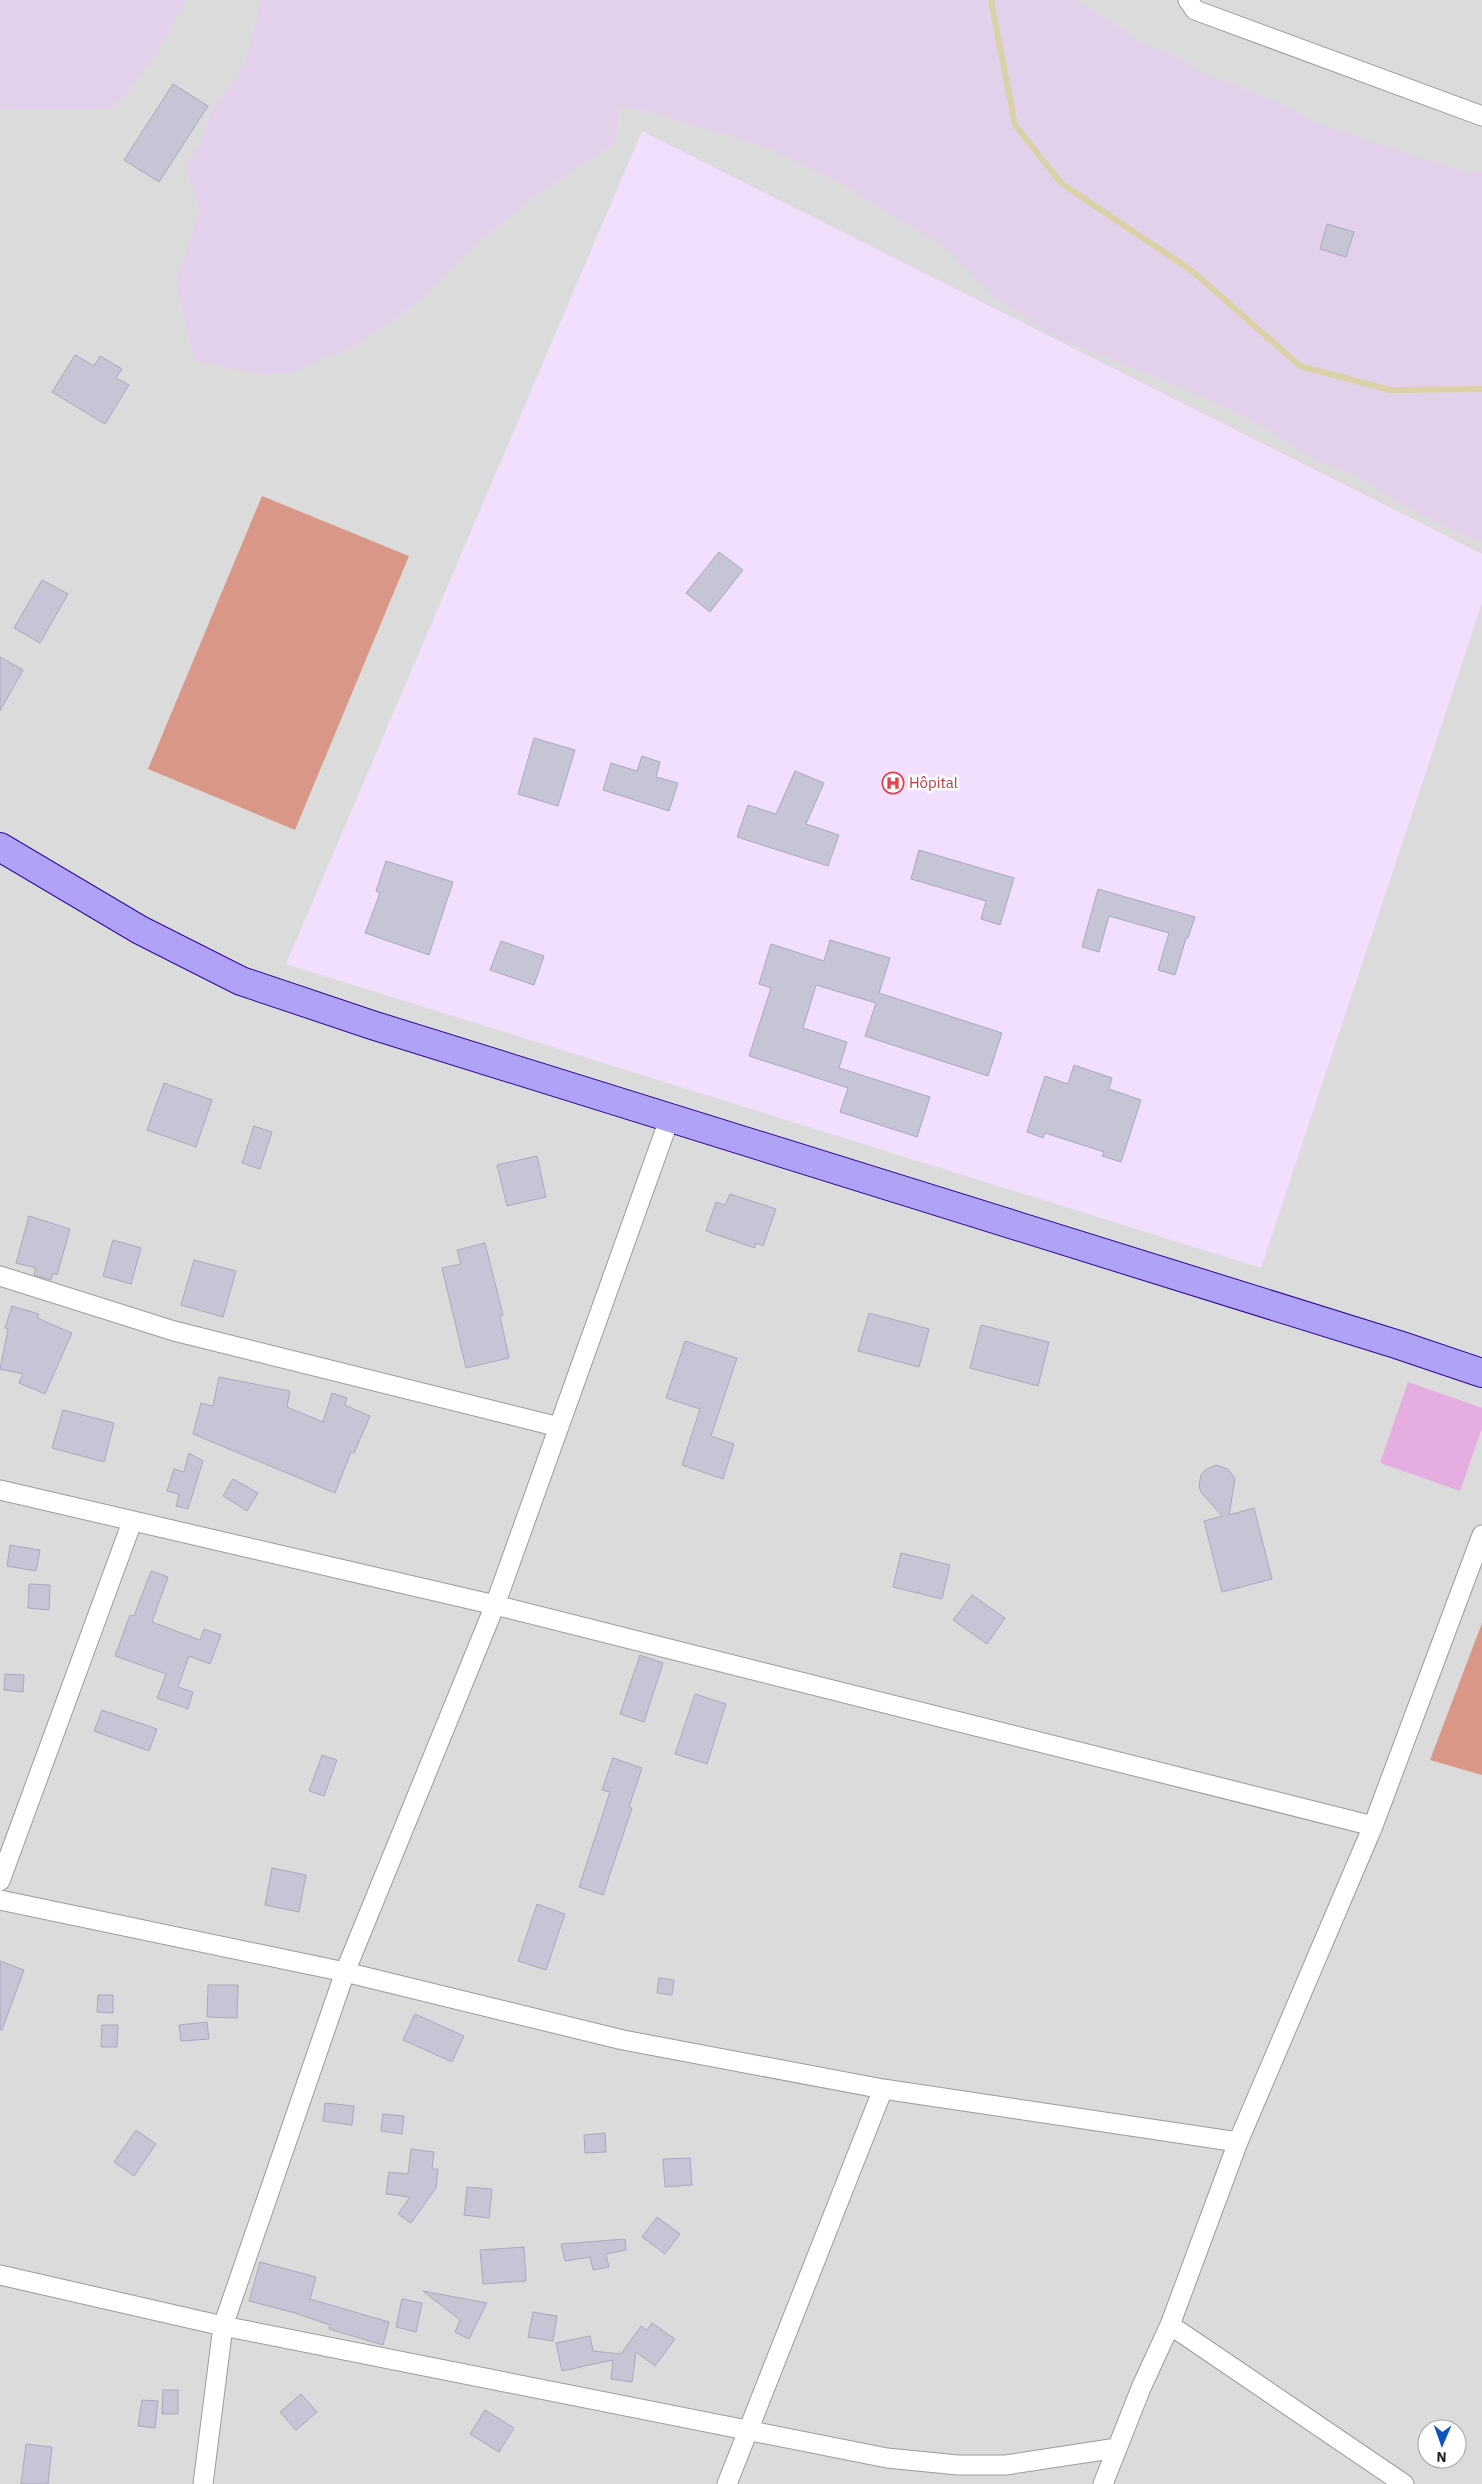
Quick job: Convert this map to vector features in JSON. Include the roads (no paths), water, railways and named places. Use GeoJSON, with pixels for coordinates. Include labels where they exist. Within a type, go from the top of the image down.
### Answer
{"type":"FeatureCollection","features":[{"type":"Feature","properties":{"kind":"main road"},"geometry":{"type":"LineString","coordinates":[[0,847],[140,930],[240,981],[372,1025],[1390,1342],[1482,1373]]}},
{"type":"Feature","properties":{"kind":"street"},"geometry":{"type":"LineString","coordinates":[[1188,0],[1195,10],[1482,116]]}},
{"type":"Feature","properties":{"kind":"street"},"geometry":{"type":"LineString","coordinates":[[203,2484],[223,2326],[344,1972],[495,1605],[670,1118]]}},
{"type":"Feature","properties":{"kind":"street"},"geometry":{"type":"LineString","coordinates":[[0,1276],[174,1331],[559,1426]]}},
{"type":"Feature","properties":{"kind":"street"},"geometry":{"type":"LineString","coordinates":[[0,1490],[495,1605],[1373,1826]]}},
{"type":"Feature","properties":{"kind":"street"},"geometry":{"type":"LineString","coordinates":[[0,1882],[132,1522]]}},
{"type":"Feature","properties":{"kind":"street"},"geometry":{"type":"LineString","coordinates":[[1103,2484],[1141,2388],[1170,2325],[1238,2142],[1373,1826],[1482,1535]]}},
{"type":"Feature","properties":{"kind":"street"},"geometry":{"type":"LineString","coordinates":[[0,1900],[344,1972],[623,2040],[883,2089],[1238,2142]]}},
{"type":"Feature","properties":{"kind":"street"},"geometry":{"type":"LineString","coordinates":[[727,2484],[883,2089]]}},
{"type":"Feature","properties":{"kind":"street"},"geometry":{"type":"LineString","coordinates":[[0,2275],[223,2326],[887,2458],[958,2465],[1006,2465],[1117,2448]]}},
{"type":"Feature","properties":{"kind":"street"},"geometry":{"type":"LineString","coordinates":[[1170,2325],[1404,2484]]}},
{"type":"Feature","properties":{"kind":"waterway"},"geometry":{"type":"LineString","coordinates":[[991,0],[1015,125],[1061,183],[1192,271],[1300,366],[1390,390],[1482,389]]}},
{"type":"Feature","properties":{"kind":"place","name":"Hôpital"},"geometry":{"type":"Point","coordinates":[893,783]}}]}
